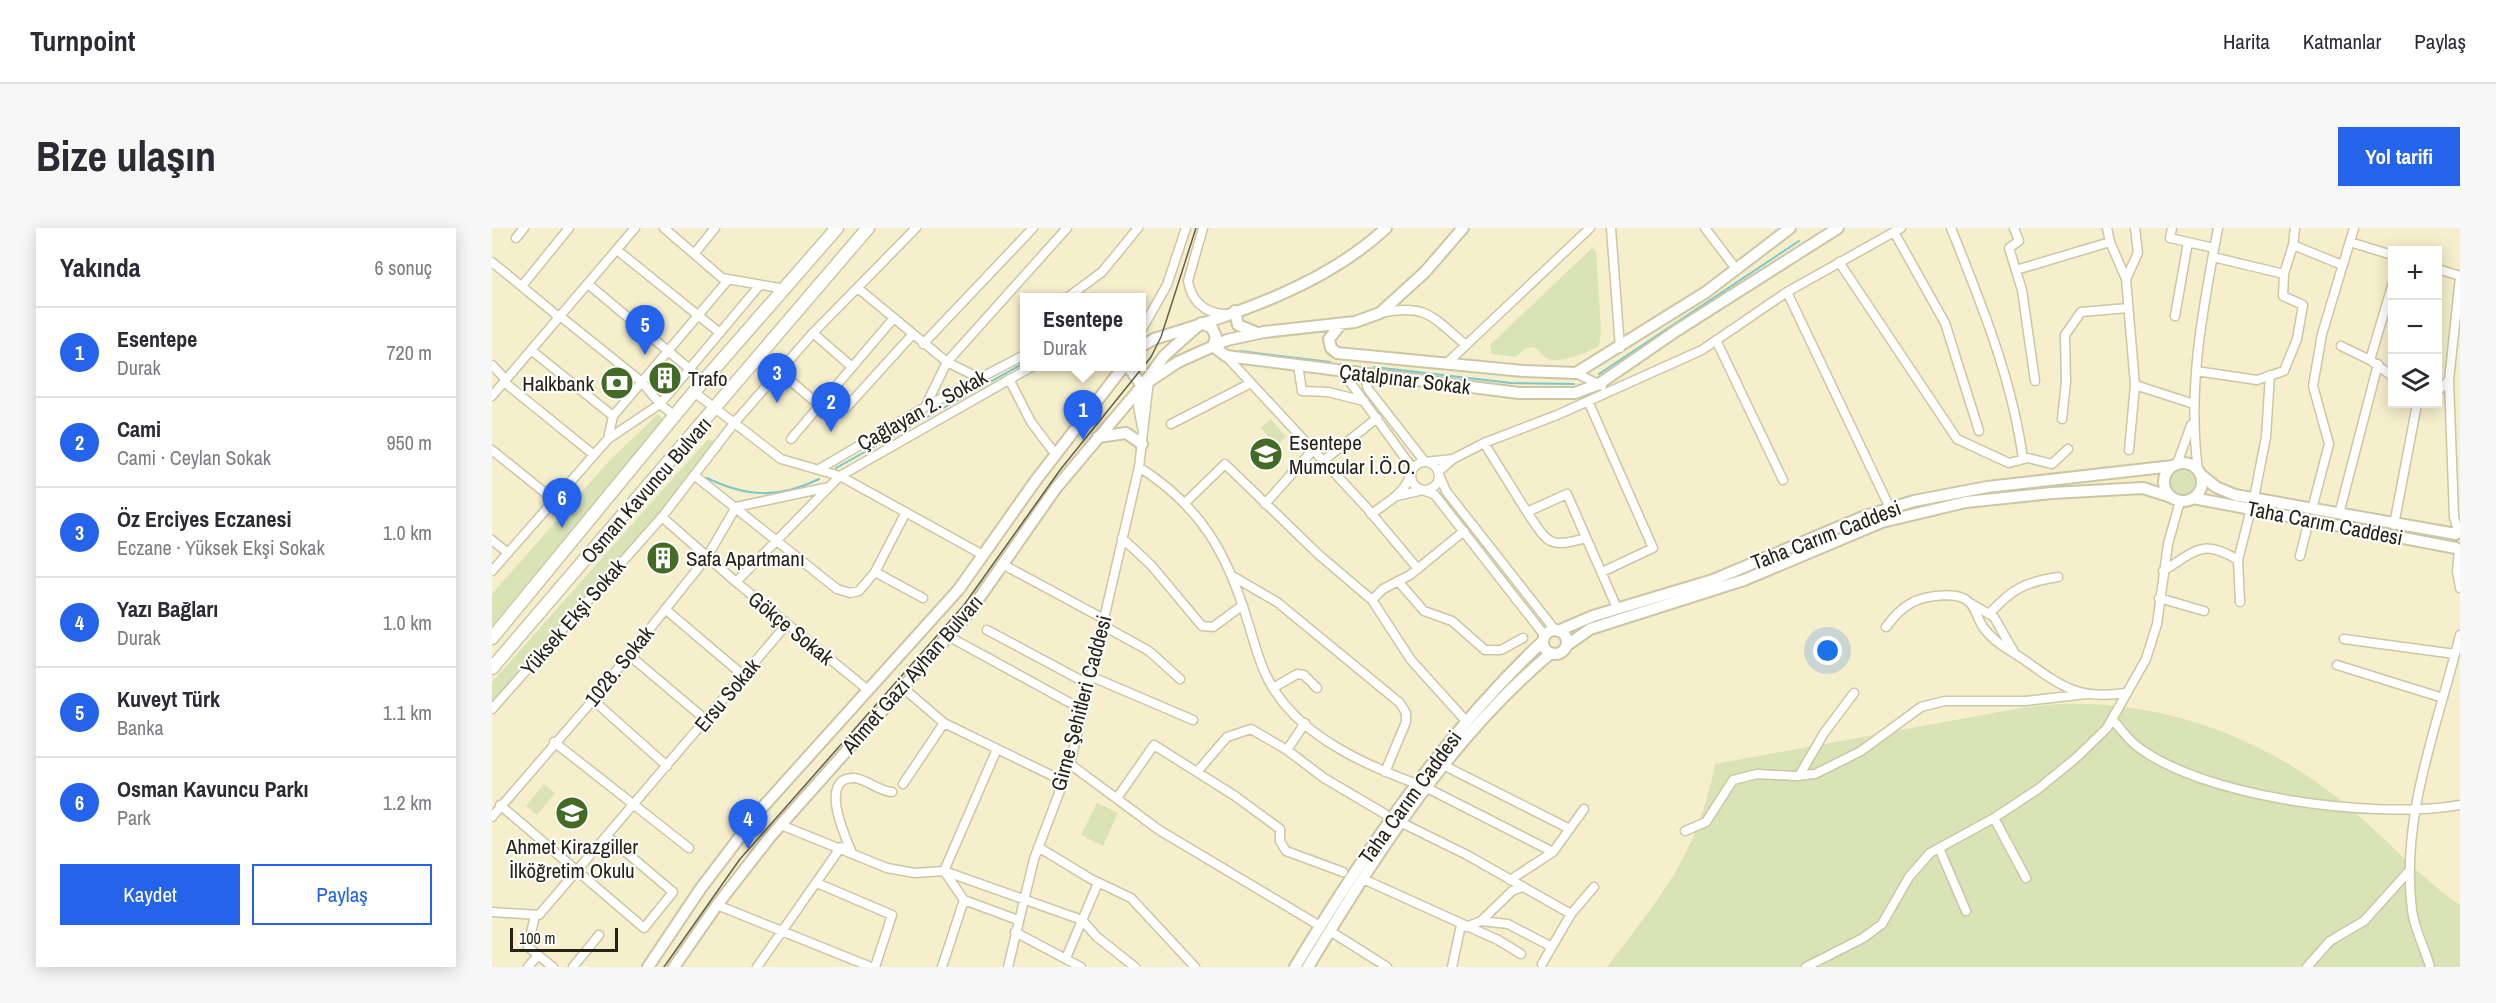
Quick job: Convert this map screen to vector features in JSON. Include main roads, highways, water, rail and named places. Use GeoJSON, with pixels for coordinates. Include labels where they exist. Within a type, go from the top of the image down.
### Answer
{"type":"FeatureCollection","features":[{"type":"Feature","properties":{"kind":"highway","name":"Osman Kavuncu Bulvarı"},"geometry":{"type":"LineString","coordinates":[[492,638],[676,417],[694,392],[837,228]]}},
{"type":"Feature","properties":{"kind":"highway","name":"Osman Kavuncu Bulvarı"},"geometry":{"type":"LineString","coordinates":[[492,668],[868,228]]}},
{"type":"Feature","properties":{"kind":"main road","name":"Ahmet Gazi Ayhan Bulvarı"},"geometry":{"type":"LineString","coordinates":[[674,967],[717,904],[781,825],[968,614],[1056,488],[1097,437],[1146,383],[1178,362],[1227,340],[1257,333],[1341,324],[1380,313],[1419,278],[1463,228]]}},
{"type":"Feature","properties":{"kind":"main road","name":"Çatalpınar Sokak"},"geometry":{"type":"LineString","coordinates":[[1341,324],[1329,339],[1331,348],[1337,353],[1446,364],[1576,373],[1620,348],[1737,270],[1771,240],[1790,228]]}},
{"type":"Feature","properties":{"kind":"main road","name":"Çatalpınar Sokak"},"geometry":{"type":"LineString","coordinates":[[1213,346],[1226,356],[1364,374],[1534,394],[1575,393],[1599,384],[1676,331],[1838,228]]}},
{"type":"Feature","properties":{"kind":"main road"},"geometry":{"type":"LineString","coordinates":[[1146,344],[1267,300],[1334,268],[1383,229]]}},
{"type":"Feature","properties":{"kind":"main road"},"geometry":{"type":"LineString","coordinates":[[1230,313],[1238,325],[1257,333]]}},
{"type":"Feature","properties":{"kind":"main road"},"geometry":{"type":"LineString","coordinates":[[1201,322],[1214,330],[1216,337],[1213,346]]}},
{"type":"Feature","properties":{"kind":"main road"},"geometry":{"type":"LineString","coordinates":[[1132,371],[1146,383],[1166,355],[1201,322]]}},
{"type":"Feature","properties":{"kind":"main road","name":"Ahmet Gazi Ayhan Bulvarı"},"geometry":{"type":"LineString","coordinates":[[648,967],[748,827],[959,589],[1056,455],[1122,371]]}},
{"type":"Feature","properties":{"kind":"main road"},"geometry":{"type":"LineString","coordinates":[[1097,437],[1126,433],[1143,440]]}},
{"type":"Feature","properties":{"kind":"main road"},"geometry":{"type":"LineString","coordinates":[[2191,464],[2199,472],[2201,488],[2193,498],[2175,499],[2166,490],[2164,481],[2167,472],[2175,465],[2191,464]]}},
{"type":"Feature","properties":{"kind":"main road","name":"Taha Carım Caddesi"},"geometry":{"type":"LineString","coordinates":[[1308,967],[1358,867],[1422,786],[1467,721],[1503,680],[1550,635],[1573,623],[1617,608],[1713,580],[1890,508],[1963,490],[2175,465]]}},
{"type":"Feature","properties":{"kind":"main road","name":"Taha Carım Caddesi"},"geometry":{"type":"LineString","coordinates":[[2199,472],[2216,487],[2253,503]]}},
{"type":"Feature","properties":{"kind":"main road","name":"Taha Carım Caddesi"},"geometry":{"type":"LineString","coordinates":[[1566,646],[1590,629],[1744,580],[1882,522],[1966,502],[2052,493],[2143,488],[2175,499]]}},
{"type":"Feature","properties":{"kind":"main road","name":"Taha Carım Caddesi"},"geometry":{"type":"LineString","coordinates":[[2193,498],[2253,503],[2310,514],[2458,550]]}},
{"type":"Feature","properties":{"kind":"main road","name":"Taha Carım Caddesi"},"geometry":{"type":"LineString","coordinates":[[2310,514],[2338,514],[2394,525],[2458,532]]}},
{"type":"Feature","properties":{"kind":"main road"},"geometry":{"type":"LineString","coordinates":[[2458,532],[2458,550]]}},
{"type":"Feature","properties":{"kind":"main road"},"geometry":{"type":"LineString","coordinates":[[1550,635],[1566,638],[1566,646],[1558,653],[1551,653],[1545,648],[1550,635]]}},
{"type":"Feature","properties":{"kind":"main road","name":"Taha Carım Caddesi"},"geometry":{"type":"LineString","coordinates":[[1295,967],[1363,879],[1402,823],[1422,786],[1444,766],[1510,687],[1551,653]]}},
{"type":"Feature","properties":{"kind":"waterway"},"geometry":{"type":"LineString","coordinates":[[1599,374],[1799,241]]}},
{"type":"Feature","properties":{"kind":"waterway"},"geometry":{"type":"LineString","coordinates":[[1240,351],[1330,362]]}},
{"type":"Feature","properties":{"kind":"waterway"},"geometry":{"type":"LineString","coordinates":[[836,468],[1020,365]]}},
{"type":"Feature","properties":{"kind":"waterway"},"geometry":{"type":"LineString","coordinates":[[1374,367],[1511,383],[1574,384]]}},
{"type":"Feature","properties":{"kind":"waterway"},"geometry":{"type":"LineString","coordinates":[[707,478],[735,489],[763,493],[790,490],[819,479]]}},
{"type":"Feature","properties":{"kind":"tram line"},"geometry":{"type":"LineString","coordinates":[[1146,363],[1161,337],[1196,228]]}},
{"type":"Feature","properties":{"kind":"tram line"},"geometry":{"type":"LineString","coordinates":[[664,967],[740,859],[964,605],[1060,470],[1140,371]]}},
{"type":"Feature","properties":{"kind":"place","name":"Kuveyt Türk"},"geometry":{"type":"Point","coordinates":[645,355]}},
{"type":"Feature","properties":{"kind":"place","name":"Trafo"},"geometry":{"type":"Point","coordinates":[665,378]}},
{"type":"Feature","properties":{"kind":"place","name":"Halkbank"},"geometry":{"type":"Point","coordinates":[617,383]}},
{"type":"Feature","properties":{"kind":"place","name":"Öz Erciyes Eczanesi"},"geometry":{"type":"Point","coordinates":[777,403]}},
{"type":"Feature","properties":{"kind":"place","name":"Cami"},"geometry":{"type":"Point","coordinates":[831,432]}},
{"type":"Feature","properties":{"kind":"place","name":"Esentepe"},"geometry":{"type":"Point","coordinates":[1083,440]}},
{"type":"Feature","properties":{"kind":"place","name":"Esentepe Mumcular İ.Ö.O."},"geometry":{"type":"Point","coordinates":[1266,454]}},
{"type":"Feature","properties":{"kind":"place","name":"Osman Kavuncu Parkı"},"geometry":{"type":"Point","coordinates":[562,528]}},
{"type":"Feature","properties":{"kind":"place","name":"Safa Apartmanı"},"geometry":{"type":"Point","coordinates":[663,558]}},
{"type":"Feature","properties":{"kind":"place","name":"Ahmet Kirazgiller İlköğretim Okulu"},"geometry":{"type":"Point","coordinates":[572,813]}},
{"type":"Feature","properties":{"kind":"place","name":"Yazı Bağları"},"geometry":{"type":"Point","coordinates":[748,849]}}]}
